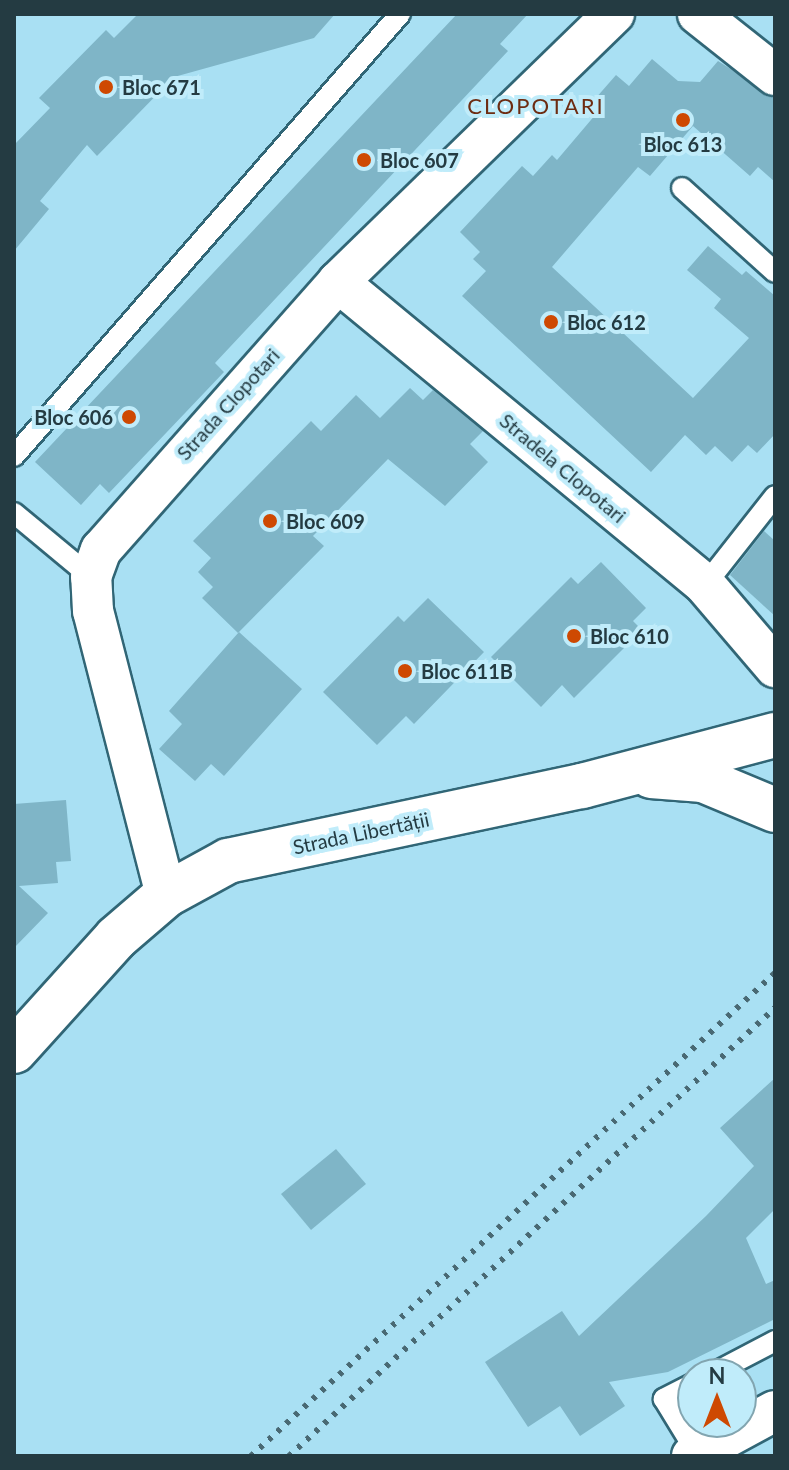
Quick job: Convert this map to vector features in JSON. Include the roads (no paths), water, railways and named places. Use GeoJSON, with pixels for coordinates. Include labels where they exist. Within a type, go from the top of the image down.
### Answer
{"type":"FeatureCollection","features":[{"type":"Feature","properties":{"kind":"street","name":"Strada Clopotari"},"geometry":{"type":"LineString","coordinates":[[91,577],[121,524],[338,282],[614,14]]}},
{"type":"Feature","properties":{"kind":"street"},"geometry":{"type":"LineString","coordinates":[[698,14],[775,75]]}},
{"type":"Feature","properties":{"kind":"street","name":"Stradela Clopotari"},"geometry":{"type":"LineString","coordinates":[[338,282],[705,585],[775,667]]}},
{"type":"Feature","properties":{"kind":"street"},"geometry":{"type":"LineString","coordinates":[[91,577],[104,660],[166,895]]}},
{"type":"Feature","properties":{"kind":"street","name":"Strada Libertății"},"geometry":{"type":"LineString","coordinates":[[14,1051],[116,938],[166,895],[228,861],[629,774],[775,735]]}},
{"type":"Feature","properties":{"kind":"street"},"geometry":{"type":"LineString","coordinates":[[629,774],[703,780],[775,810]]}},
{"type":"Feature","properties":{"kind":"street"},"geometry":{"type":"LineString","coordinates":[[695,1454],[775,1411]]}},
{"type":"Feature","properties":{"kind":"lane"},"geometry":{"type":"LineString","coordinates":[[14,456],[400,14]]}},
{"type":"Feature","properties":{"kind":"lane"},"geometry":{"type":"LineString","coordinates":[[682,188],[775,272]]}},
{"type":"Feature","properties":{"kind":"lane"},"geometry":{"type":"LineString","coordinates":[[705,585],[775,496]]}},
{"type":"Feature","properties":{"kind":"lane"},"geometry":{"type":"LineString","coordinates":[[14,513],[91,577]]}},
{"type":"Feature","properties":{"kind":"lane"},"geometry":{"type":"LineString","coordinates":[[743,1358],[775,1341]]}},
{"type":"Feature","properties":{"kind":"lane"},"geometry":{"type":"LineString","coordinates":[[677,1392],[664,1399],[677,1422]]}},
{"type":"Feature","properties":{"kind":"railway"},"geometry":{"type":"LineString","coordinates":[[251,1456],[775,973]]}},
{"type":"Feature","properties":{"kind":"railway"},"geometry":{"type":"LineString","coordinates":[[289,1456],[775,1008]]}},
{"type":"Feature","properties":{"kind":"place","name":"Bloc 671"},"geometry":{"type":"Point","coordinates":[106,87]}},
{"type":"Feature","properties":{"kind":"place","name":"Bloc 613"},"geometry":{"type":"Point","coordinates":[683,120]}},
{"type":"Feature","properties":{"kind":"place","name":"Bloc 607"},"geometry":{"type":"Point","coordinates":[364,160]}},
{"type":"Feature","properties":{"kind":"place","name":"Bloc 612"},"geometry":{"type":"Point","coordinates":[551,322]}},
{"type":"Feature","properties":{"kind":"place","name":"Bloc 606"},"geometry":{"type":"Point","coordinates":[129,417]}},
{"type":"Feature","properties":{"kind":"place","name":"Bloc 609"},"geometry":{"type":"Point","coordinates":[270,521]}},
{"type":"Feature","properties":{"kind":"place","name":"Bloc 610"},"geometry":{"type":"Point","coordinates":[574,636]}},
{"type":"Feature","properties":{"kind":"place","name":"Bloc 611B"},"geometry":{"type":"Point","coordinates":[405,671]}},
{"type":"Feature","properties":{"kind":"district","name":"CLOPOTARI"},"geometry":{"type":"Point","coordinates":[536,106]}}]}
